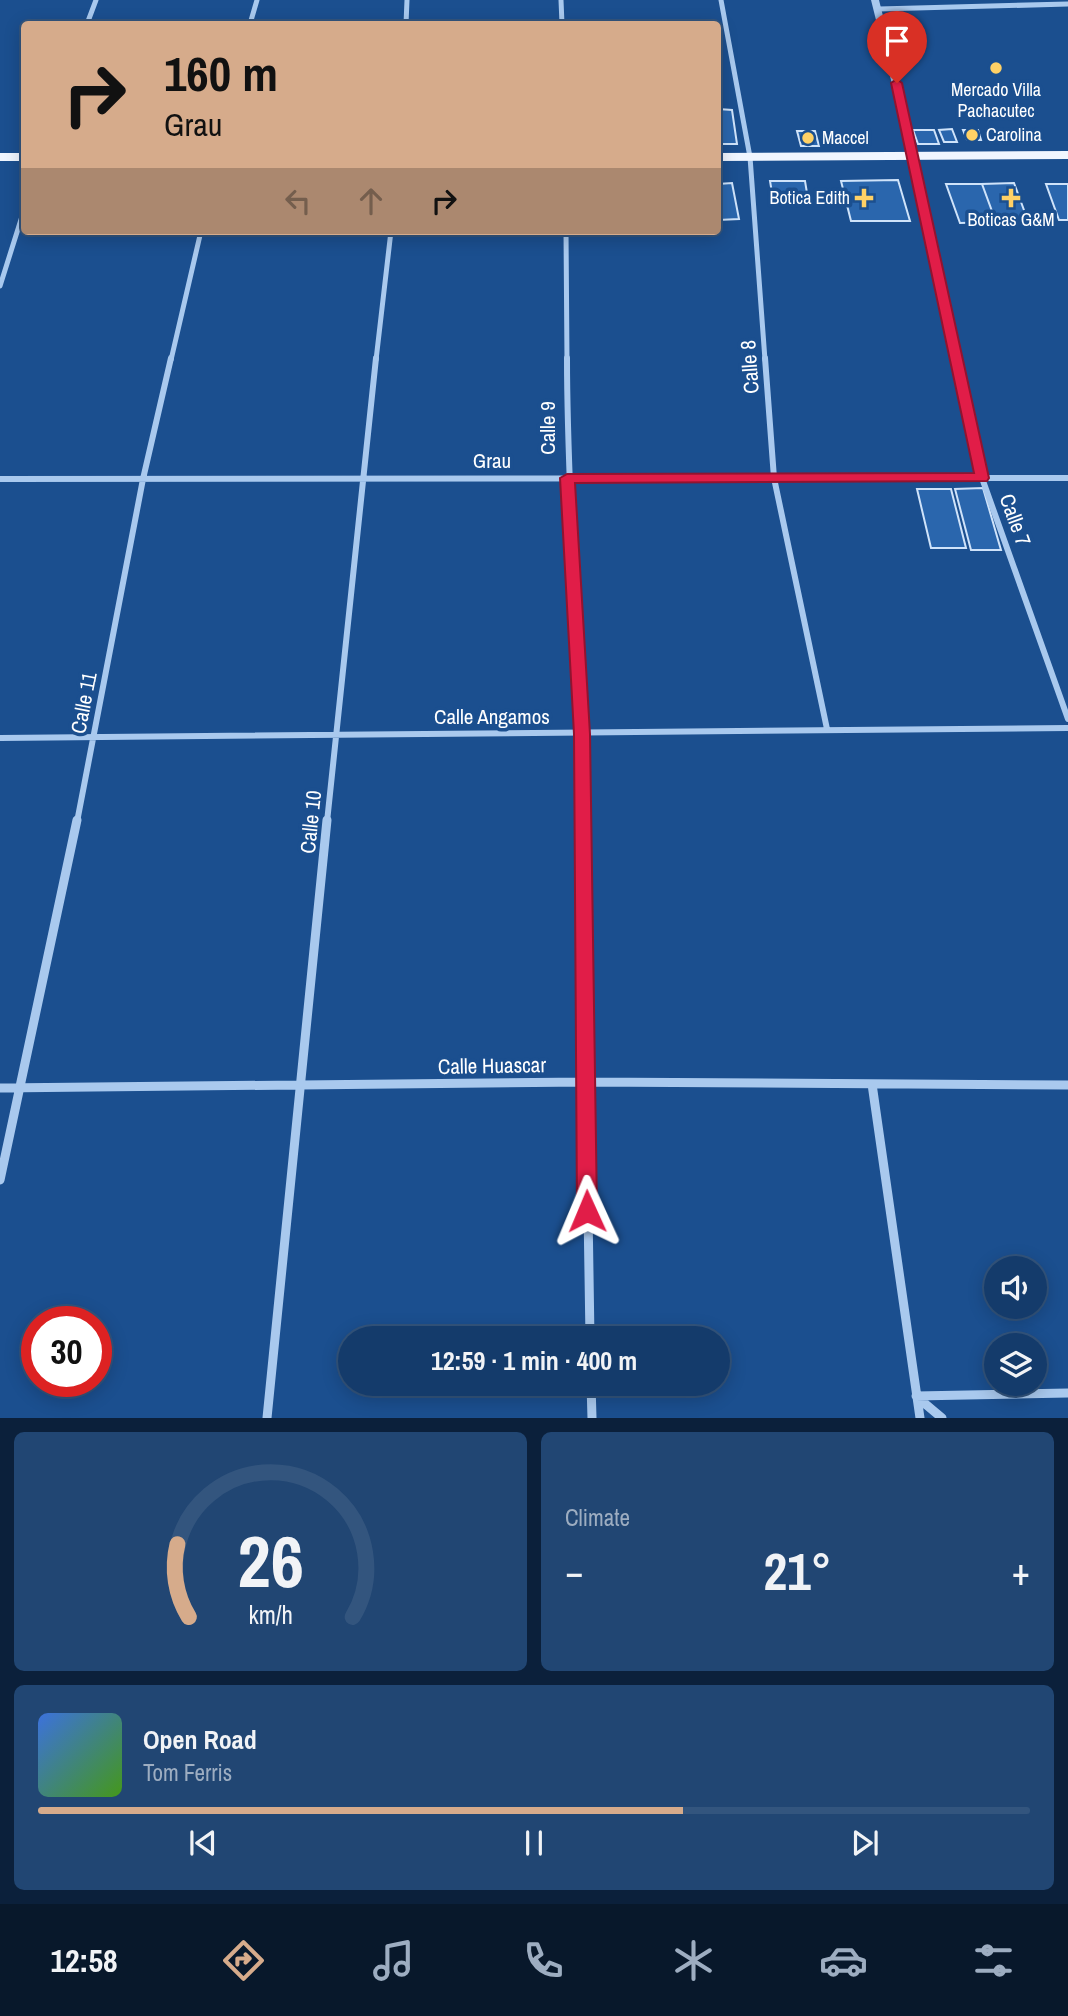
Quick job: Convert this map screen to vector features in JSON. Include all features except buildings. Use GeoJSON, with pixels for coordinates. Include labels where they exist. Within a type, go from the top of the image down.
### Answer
{"type":"FeatureCollection","features":[{"type":"Feature","properties":{"kind":"main road"},"geometry":{"type":"LineString","coordinates":[[721,157],[1068,155]]}},
{"type":"Feature","properties":{"kind":"main road"},"geometry":{"type":"LineString","coordinates":[[0,158],[21,158]]}},
{"type":"Feature","properties":{"kind":"street"},"geometry":{"type":"LineString","coordinates":[[88,21],[96,0]]}},
{"type":"Feature","properties":{"kind":"street"},"geometry":{"type":"LineString","coordinates":[[251,21],[257,0]]}},
{"type":"Feature","properties":{"kind":"street"},"geometry":{"type":"LineString","coordinates":[[406,21],[407,0]]}},
{"type":"Feature","properties":{"kind":"street"},"geometry":{"type":"LineString","coordinates":[[561,0],[562,21]]}},
{"type":"Feature","properties":{"kind":"street","name":"Calle 8"},"geometry":{"type":"LineString","coordinates":[[721,0],[750,157],[774,478],[827,729]]}},
{"type":"Feature","properties":{"kind":"street","name":"Calle 7"},"geometry":{"type":"LineString","coordinates":[[875,0],[914,156],[982,478],[1068,719]]}},
{"type":"Feature","properties":{"kind":"street"},"geometry":{"type":"LineString","coordinates":[[879,9],[1018,2],[1068,4]]}},
{"type":"Feature","properties":{"kind":"street"},"geometry":{"type":"LineString","coordinates":[[0,286],[21,220]]}},
{"type":"Feature","properties":{"kind":"street","name":"Calle 11"},"geometry":{"type":"LineString","coordinates":[[0,1180],[95,738],[144,479],[200,235]]}},
{"type":"Feature","properties":{"kind":"street","name":"Calle 10"},"geometry":{"type":"LineString","coordinates":[[267,1418],[299,1086],[339,735],[362,478],[391,235]]}},
{"type":"Feature","properties":{"kind":"street","name":"Calle 9"},"geometry":{"type":"LineString","coordinates":[[566,235],[567,478],[582,734],[584,1082],[590,1326]]}},
{"type":"Feature","properties":{"kind":"street","name":"Grau"},"geometry":{"type":"LineString","coordinates":[[0,479],[1068,478]]}},
{"type":"Feature","properties":{"kind":"street","name":"Calle Angamos"},"geometry":{"type":"LineString","coordinates":[[0,738],[1068,728]]}},
{"type":"Feature","properties":{"kind":"street","name":"Calle Huascar"},"geometry":{"type":"LineString","coordinates":[[0,1088],[584,1082],[1068,1085]]}},
{"type":"Feature","properties":{"kind":"street"},"geometry":{"type":"LineString","coordinates":[[872,1084],[920,1418]]}},
{"type":"Feature","properties":{"kind":"street"},"geometry":{"type":"LineString","coordinates":[[916,1396],[1068,1393]]}},
{"type":"Feature","properties":{"kind":"street"},"geometry":{"type":"LineString","coordinates":[[591,1396],[592,1418]]}},
{"type":"Feature","properties":{"kind":"street"},"geometry":{"type":"LineString","coordinates":[[916,1396],[942,1418]]}},
{"type":"Feature","properties":{"kind":"place","name":"Mercado Villa Pachacutec"},"geometry":{"type":"Point","coordinates":[996,68]}},
{"type":"Feature","properties":{"kind":"place","name":"Carolina"},"geometry":{"type":"Point","coordinates":[972,135]}},
{"type":"Feature","properties":{"kind":"place","name":"Maccel"},"geometry":{"type":"Point","coordinates":[808,138]}},
{"type":"Feature","properties":{"kind":"place","name":"Botica Edith"},"geometry":{"type":"Point","coordinates":[864,198]}},
{"type":"Feature","properties":{"kind":"place","name":"Boticas G&M"},"geometry":{"type":"Point","coordinates":[1011,198]}},
{"type":"Feature","properties":{"kind":"route"},"geometry":{"type":"LineString","coordinates":[[587,1211],[582,734],[567,478],[982,478],[897,83]]}}]}
